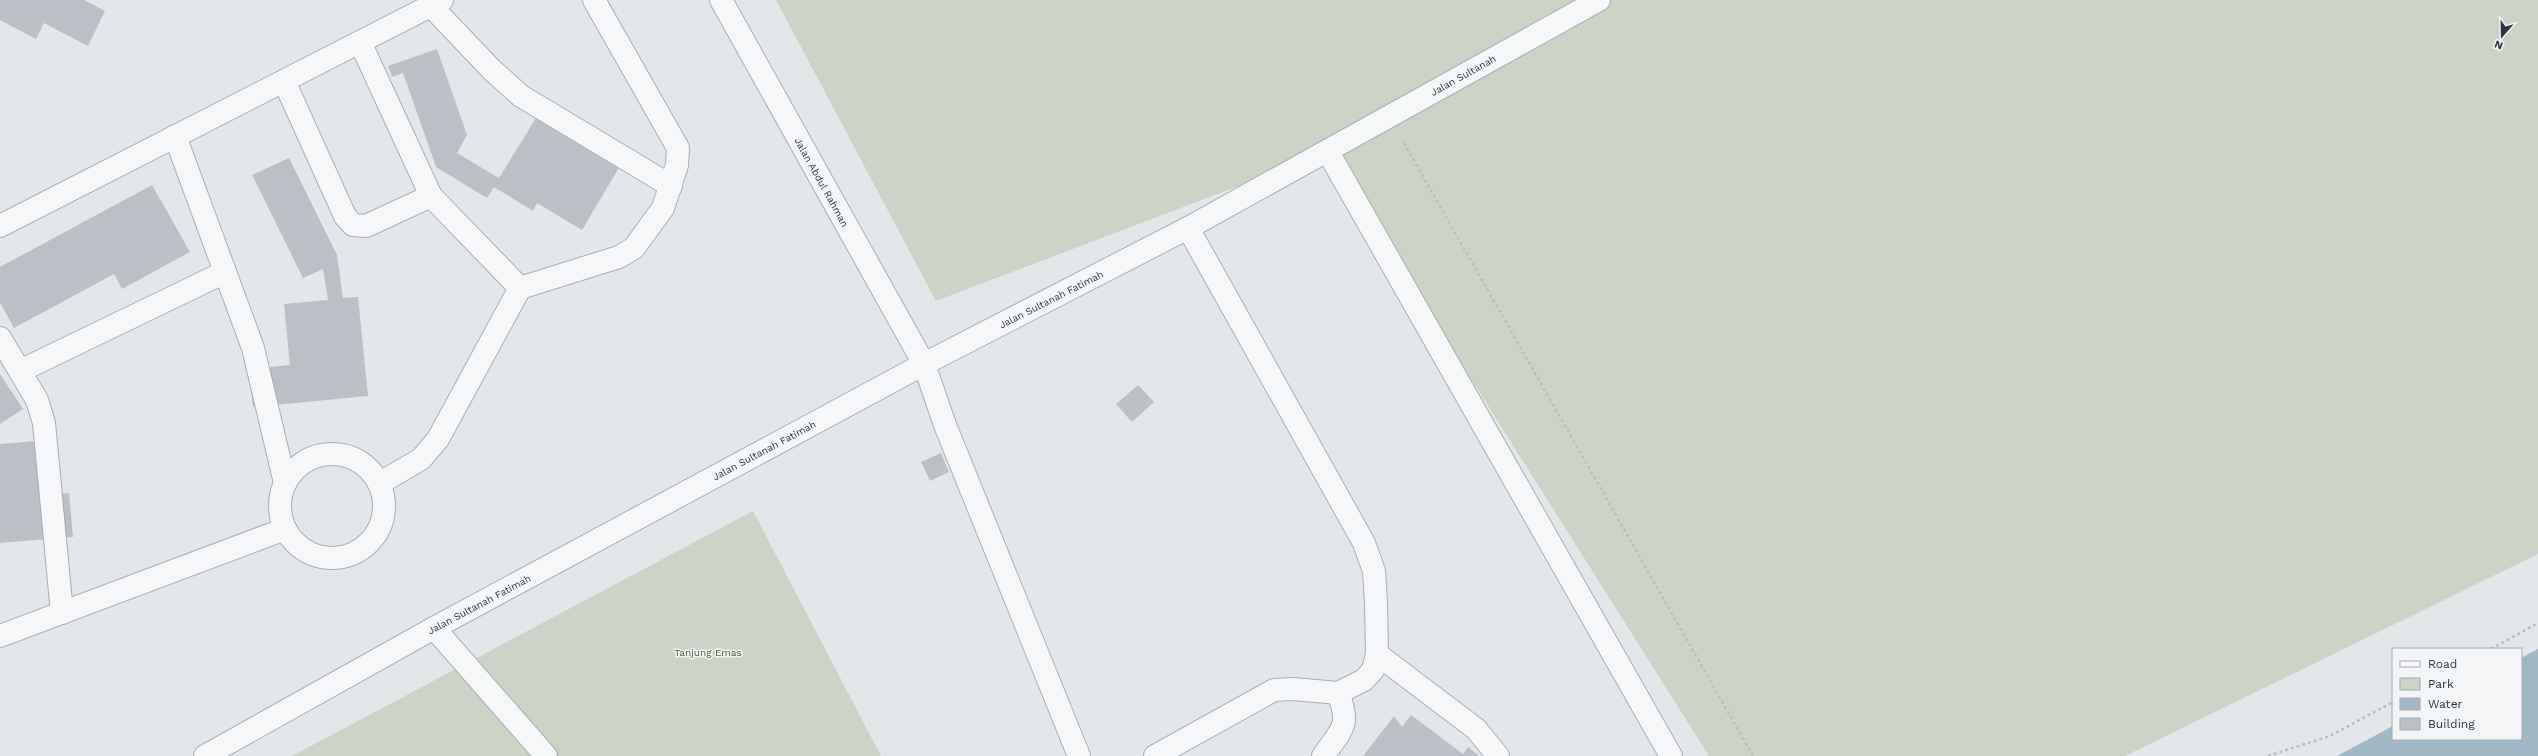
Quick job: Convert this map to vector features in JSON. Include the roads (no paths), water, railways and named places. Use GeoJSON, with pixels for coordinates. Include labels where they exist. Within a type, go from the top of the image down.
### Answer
{"type":"FeatureCollection","features":[{"type":"Feature","properties":{"kind":"street"},"geometry":{"type":"LineString","coordinates":[[380,483],[421,459],[438,439],[520,288],[619,257],[634,248],[663,208],[677,165],[678,148],[594,0]]}},
{"type":"Feature","properties":{"kind":"street","name":"Jalan Abdul Rahman"},"geometry":{"type":"LineString","coordinates":[[721,0],[924,364],[945,425],[1079,756]]}},
{"type":"Feature","properties":{"kind":"street","name":"Jalan Sultanah"},"geometry":{"type":"LineString","coordinates":[[1328,152],[1388,116],[1599,0]]}},
{"type":"Feature","properties":{"kind":"street"},"geometry":{"type":"LineString","coordinates":[[0,226],[436,3],[492,70],[521,96],[671,186]]}},
{"type":"Feature","properties":{"kind":"street"},"geometry":{"type":"LineString","coordinates":[[360,42],[431,196],[520,288]]}},
{"type":"Feature","properties":{"kind":"street"},"geometry":{"type":"LineString","coordinates":[[284,81],[345,216],[353,225],[366,226],[431,196]]}},
{"type":"Feature","properties":{"kind":"street"},"geometry":{"type":"LineString","coordinates":[[175,136],[253,348],[285,483],[280,506],[285,529],[300,547],[321,557],[344,557],[365,547],[380,529],[385,506],[380,483],[365,465],[351,458],[344,455],[321,455],[299,465],[285,483]]}},
{"type":"Feature","properties":{"kind":"street"},"geometry":{"type":"LineString","coordinates":[[1328,152],[1671,756]]}},
{"type":"Feature","properties":{"kind":"street","name":"Jalan Sultanah Fatimah"},"geometry":{"type":"LineString","coordinates":[[205,756],[434,628],[924,364],[1188,228],[1328,152]]}},
{"type":"Feature","properties":{"kind":"street"},"geometry":{"type":"LineString","coordinates":[[1155,756],[1274,690],[1293,688],[1338,693],[1364,680],[1372,670],[1378,654],[1374,572],[1364,543],[1188,228]]}},
{"type":"Feature","properties":{"kind":"street"},"geometry":{"type":"LineString","coordinates":[[20,371],[225,272]]}},
{"type":"Feature","properties":{"kind":"street"},"geometry":{"type":"LineString","coordinates":[[0,338],[38,400],[44,423],[62,613]]}},
{"type":"Feature","properties":{"kind":"street"},"geometry":{"type":"LineString","coordinates":[[0,636],[285,529]]}},
{"type":"Feature","properties":{"kind":"street"},"geometry":{"type":"LineString","coordinates":[[434,628],[546,756]]}},
{"type":"Feature","properties":{"kind":"street"},"geometry":{"type":"LineString","coordinates":[[1378,654],[1476,729],[1498,756]]}},
{"type":"Feature","properties":{"kind":"street"},"geometry":{"type":"LineString","coordinates":[[1323,756],[1345,722],[1346,713],[1338,693]]}},
{"type":"Feature","properties":{"kind":"water"},"geometry":{"type":"Polygon","coordinates":[[[2538,649],[2538,756],[2337,756],[2392,727],[2392,740],[2522,740],[2522,657],[2538,649]]]}},
{"type":"Feature","properties":{"kind":"park label","name":"Tanjung Emas"},"geometry":{"type":"Point","coordinates":[708,652]}}]}
